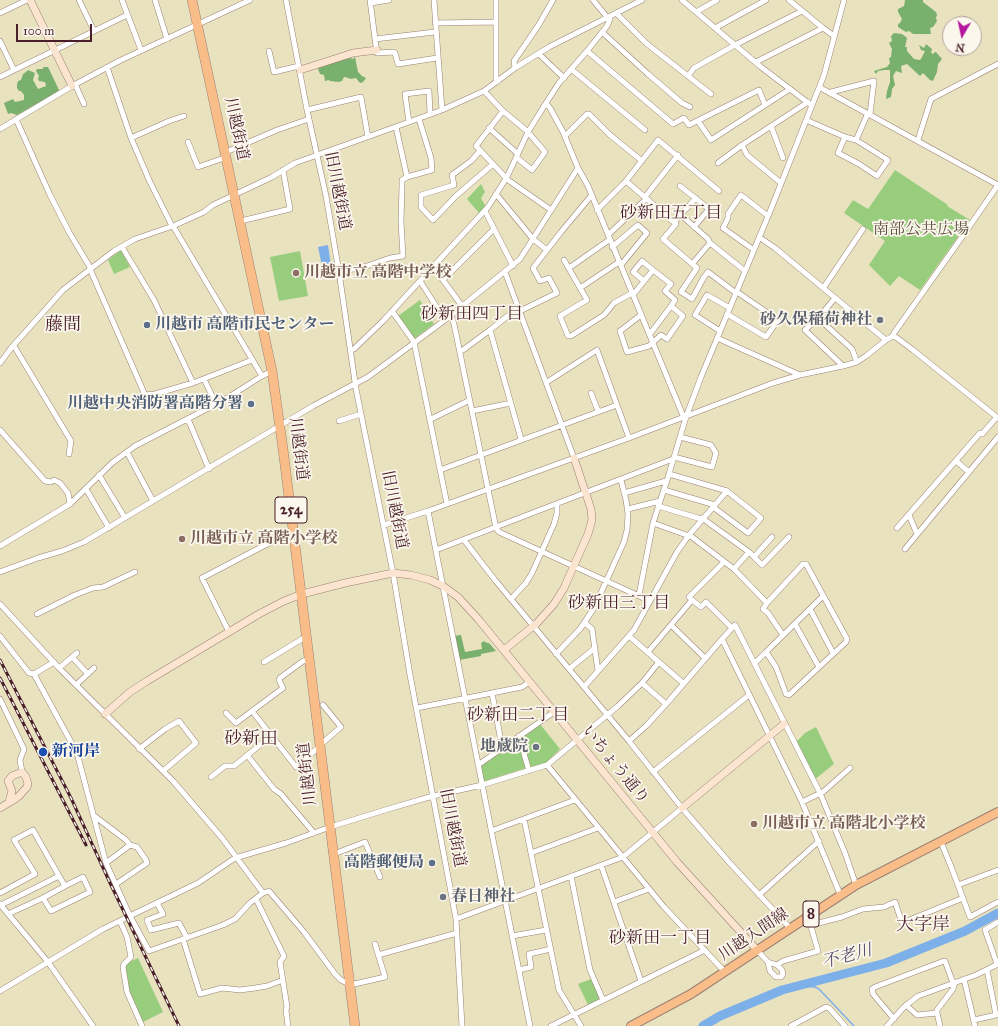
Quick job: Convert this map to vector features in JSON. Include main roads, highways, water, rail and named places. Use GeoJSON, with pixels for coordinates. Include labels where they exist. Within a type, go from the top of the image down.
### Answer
{"type":"FeatureCollection","features":[{"type":"Feature","properties":{"kind":"highway","name":"川越街道"},"geometry":{"type":"LineString","coordinates":[[192,0],[241,221],[272,371],[294,530],[355,1026]]}},
{"type":"Feature","properties":{"kind":"main road","name":"川越入間線"},"geometry":{"type":"LineString","coordinates":[[631,1026],[691,994],[840,894],[998,812]]}},
{"type":"Feature","properties":{"kind":"water"},"geometry":{"type":"Polygon","coordinates":[[[328,245],[331,265],[322,266],[318,247],[328,245]]]}},
{"type":"Feature","properties":{"kind":"waterway","name":"不老川"},"geometry":{"type":"LineString","coordinates":[[703,1026],[720,1016],[782,990],[886,963],[965,931],[998,913]]}},
{"type":"Feature","properties":{"kind":"waterway"},"geometry":{"type":"LineString","coordinates":[[801,986],[815,987],[819,989],[854,1026]]}},
{"type":"Feature","properties":{"kind":"railway"},"geometry":{"type":"LineString","coordinates":[[0,660],[71,798],[179,1026]]}},
{"type":"Feature","properties":{"kind":"railway"},"geometry":{"type":"LineString","coordinates":[[0,678],[86,845]]}},
{"type":"Feature","properties":{"kind":"place","name":"川越市立 高階中学校"},"geometry":{"type":"Point","coordinates":[296,273]}},
{"type":"Feature","properties":{"kind":"place","name":"砂久保稲荷神社"},"geometry":{"type":"Point","coordinates":[880,320]}},
{"type":"Feature","properties":{"kind":"place","name":"川越市 高階市民センター"},"geometry":{"type":"Point","coordinates":[147,325]}},
{"type":"Feature","properties":{"kind":"place","name":"川越中央消防署高階分署"},"geometry":{"type":"Point","coordinates":[251,404]}},
{"type":"Feature","properties":{"kind":"place","name":"川越市立 高階小学校"},"geometry":{"type":"Point","coordinates":[182,539]}},
{"type":"Feature","properties":{"kind":"place","name":"地蔵院"},"geometry":{"type":"Point","coordinates":[536,747]}},
{"type":"Feature","properties":{"kind":"place","name":"新河岸"},"geometry":{"type":"Point","coordinates":[43,752]}},
{"type":"Feature","properties":{"kind":"place","name":"川越市立 高階北小学校"},"geometry":{"type":"Point","coordinates":[754,824]}},
{"type":"Feature","properties":{"kind":"place","name":"高階郵便局"},"geometry":{"type":"Point","coordinates":[432,863]}},
{"type":"Feature","properties":{"kind":"place","name":"春日神社"},"geometry":{"type":"Point","coordinates":[443,897]}},
{"type":"Feature","properties":{"kind":"district","name":"砂新田五丁目"},"geometry":{"type":"Point","coordinates":[671,214]}},
{"type":"Feature","properties":{"kind":"district","name":"砂新田四丁目"},"geometry":{"type":"Point","coordinates":[472,315]}},
{"type":"Feature","properties":{"kind":"district","name":"藤間"},"geometry":{"type":"Point","coordinates":[63,326]}},
{"type":"Feature","properties":{"kind":"district","name":"砂新田三丁目"},"geometry":{"type":"Point","coordinates":[619,604]}},
{"type":"Feature","properties":{"kind":"district","name":"砂新田二丁目"},"geometry":{"type":"Point","coordinates":[518,716]}},
{"type":"Feature","properties":{"kind":"district","name":"砂新田"},"geometry":{"type":"Point","coordinates":[251,740]}},
{"type":"Feature","properties":{"kind":"district","name":"大字岸"},"geometry":{"type":"Point","coordinates":[923,926]}},
{"type":"Feature","properties":{"kind":"district","name":"砂新田一丁目"},"geometry":{"type":"Point","coordinates":[660,939]}},
{"type":"Feature","properties":{"kind":"park label","name":"南部公共広場"},"geometry":{"type":"Point","coordinates":[921,230]}}]}
